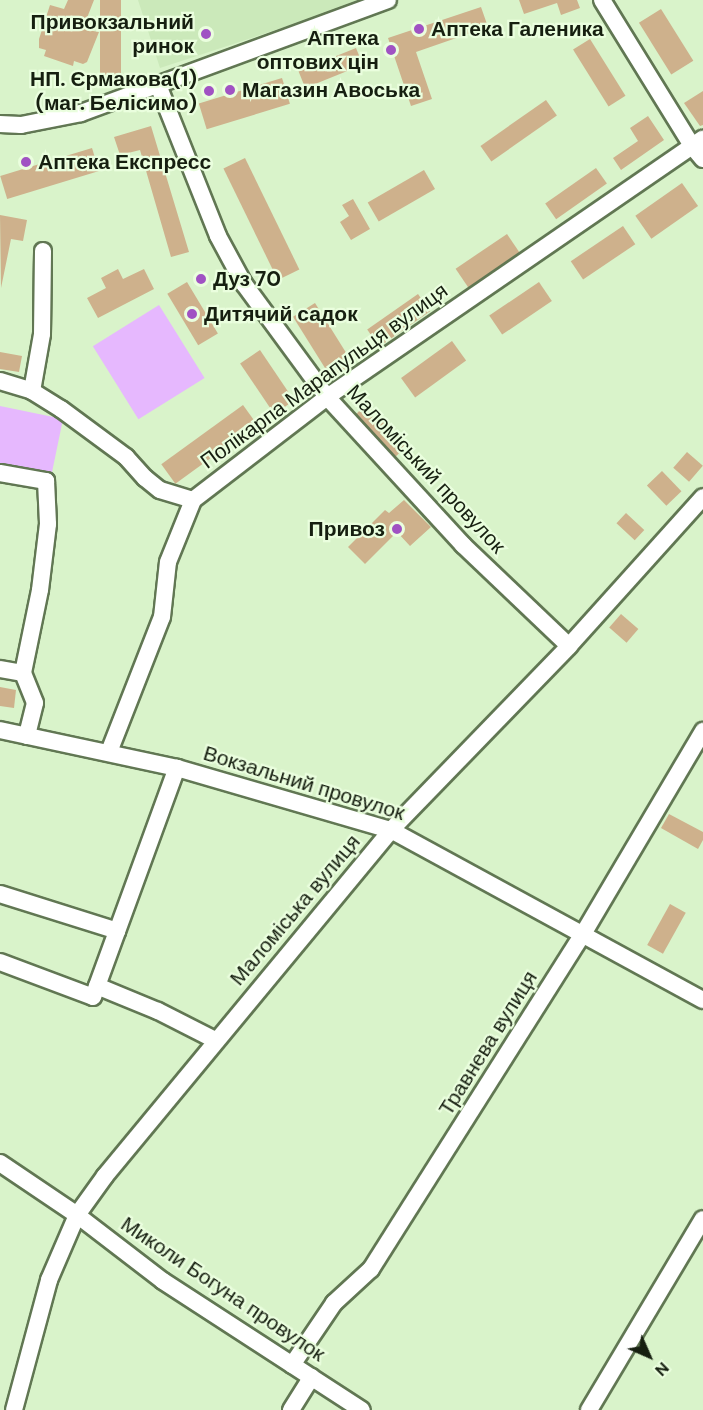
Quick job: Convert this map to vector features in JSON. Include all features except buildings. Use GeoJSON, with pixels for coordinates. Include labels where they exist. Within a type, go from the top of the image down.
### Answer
{"type":"FeatureCollection","features":[{"type":"Feature","properties":{"kind":"street"},"geometry":{"type":"LineString","coordinates":[[0,124],[21,125],[81,113],[388,0]]}},
{"type":"Feature","properties":{"kind":"street"},"geometry":{"type":"LineString","coordinates":[[602,0],[699,148]]}},
{"type":"Feature","properties":{"kind":"street","name":"Маломіський провулок"},"geometry":{"type":"LineString","coordinates":[[158,85],[218,236],[244,284],[327,397],[463,545],[569,646]]}},
{"type":"Feature","properties":{"kind":"street","name":"Полікарпа Марапульця вулиця"},"geometry":{"type":"LineString","coordinates":[[109,752],[162,617],[168,562],[193,500],[327,397],[699,148]]}},
{"type":"Feature","properties":{"kind":"street"},"geometry":{"type":"LineString","coordinates":[[32,391],[42,334],[43,251]]}},
{"type":"Feature","properties":{"kind":"street"},"geometry":{"type":"LineString","coordinates":[[0,381],[32,391],[99,435],[160,490],[193,500]]}},
{"type":"Feature","properties":{"kind":"street"},"geometry":{"type":"LineString","coordinates":[[0,473],[46,481],[47,534],[40,590],[23,674],[35,703],[27,736]]}},
{"type":"Feature","properties":{"kind":"street","name":"Маломіська вулиця"},"geometry":{"type":"LineString","coordinates":[[14,1410],[49,1280],[77,1215],[126,1149],[391,830],[569,646],[703,497]]}},
{"type":"Feature","properties":{"kind":"street"},"geometry":{"type":"LineString","coordinates":[[0,669],[23,674]]}},
{"type":"Feature","properties":{"kind":"street","name":"Вокзальний провулок"},"geometry":{"type":"LineString","coordinates":[[0,730],[177,768],[391,830],[703,1000]]}},
{"type":"Feature","properties":{"kind":"street","name":"Травнева вулиця"},"geometry":{"type":"LineString","coordinates":[[292,1365],[334,1303],[371,1269],[583,934],[703,731]]}},
{"type":"Feature","properties":{"kind":"street"},"geometry":{"type":"LineString","coordinates":[[95,992],[177,768]]}},
{"type":"Feature","properties":{"kind":"street"},"geometry":{"type":"LineString","coordinates":[[0,894],[117,931]]}},
{"type":"Feature","properties":{"kind":"street"},"geometry":{"type":"LineString","coordinates":[[0,962],[158,1011],[215,1040]]}},
{"type":"Feature","properties":{"kind":"street","name":"Миколи Богуна провулок"},"geometry":{"type":"LineString","coordinates":[[0,1163],[77,1215],[163,1281],[362,1410]]}},
{"type":"Feature","properties":{"kind":"street"},"geometry":{"type":"LineString","coordinates":[[589,1410],[703,1219]]}},
{"type":"Feature","properties":{"kind":"street"},"geometry":{"type":"LineString","coordinates":[[291,1410],[312,1377]]}},
{"type":"Feature","properties":{"kind":"shaded area","name":"Привокзальний ринок"},"geometry":{"type":"Polygon","coordinates":[[[138,0],[367,0],[160,68],[138,0]]]}},
{"type":"Feature","properties":{"kind":"shaded area"},"geometry":{"type":"Polygon","coordinates":[[[159,305],[205,378],[138,419],[93,346],[159,305]]]}},
{"type":"Feature","properties":{"kind":"shaded area"},"geometry":{"type":"Polygon","coordinates":[[[0,406],[63,419],[51,477],[0,466],[0,406]]]}},
{"type":"Feature","properties":{"kind":"place","name":"Аптека Галеника"},"geometry":{"type":"Point","coordinates":[419,29]}},
{"type":"Feature","properties":{"kind":"place","name":"Привокзальний ринок"},"geometry":{"type":"Point","coordinates":[206,34]}},
{"type":"Feature","properties":{"kind":"place","name":"Аптека оптових цін"},"geometry":{"type":"Point","coordinates":[391,50]}},
{"type":"Feature","properties":{"kind":"place","name":"Магазин Авоська"},"geometry":{"type":"Point","coordinates":[230,90]}},
{"type":"Feature","properties":{"kind":"place","name":"НП. Єрмакова(1) (маг. Белісимо)"},"geometry":{"type":"Point","coordinates":[209,91]}},
{"type":"Feature","properties":{"kind":"place","name":"Аптека Експресс"},"geometry":{"type":"Point","coordinates":[26,162]}},
{"type":"Feature","properties":{"kind":"place","name":"Дуз 70"},"geometry":{"type":"Point","coordinates":[201,279]}},
{"type":"Feature","properties":{"kind":"place","name":"Дитячий садок"},"geometry":{"type":"Point","coordinates":[192,314]}},
{"type":"Feature","properties":{"kind":"place","name":"Привоз"},"geometry":{"type":"Point","coordinates":[397,529]}}]}
